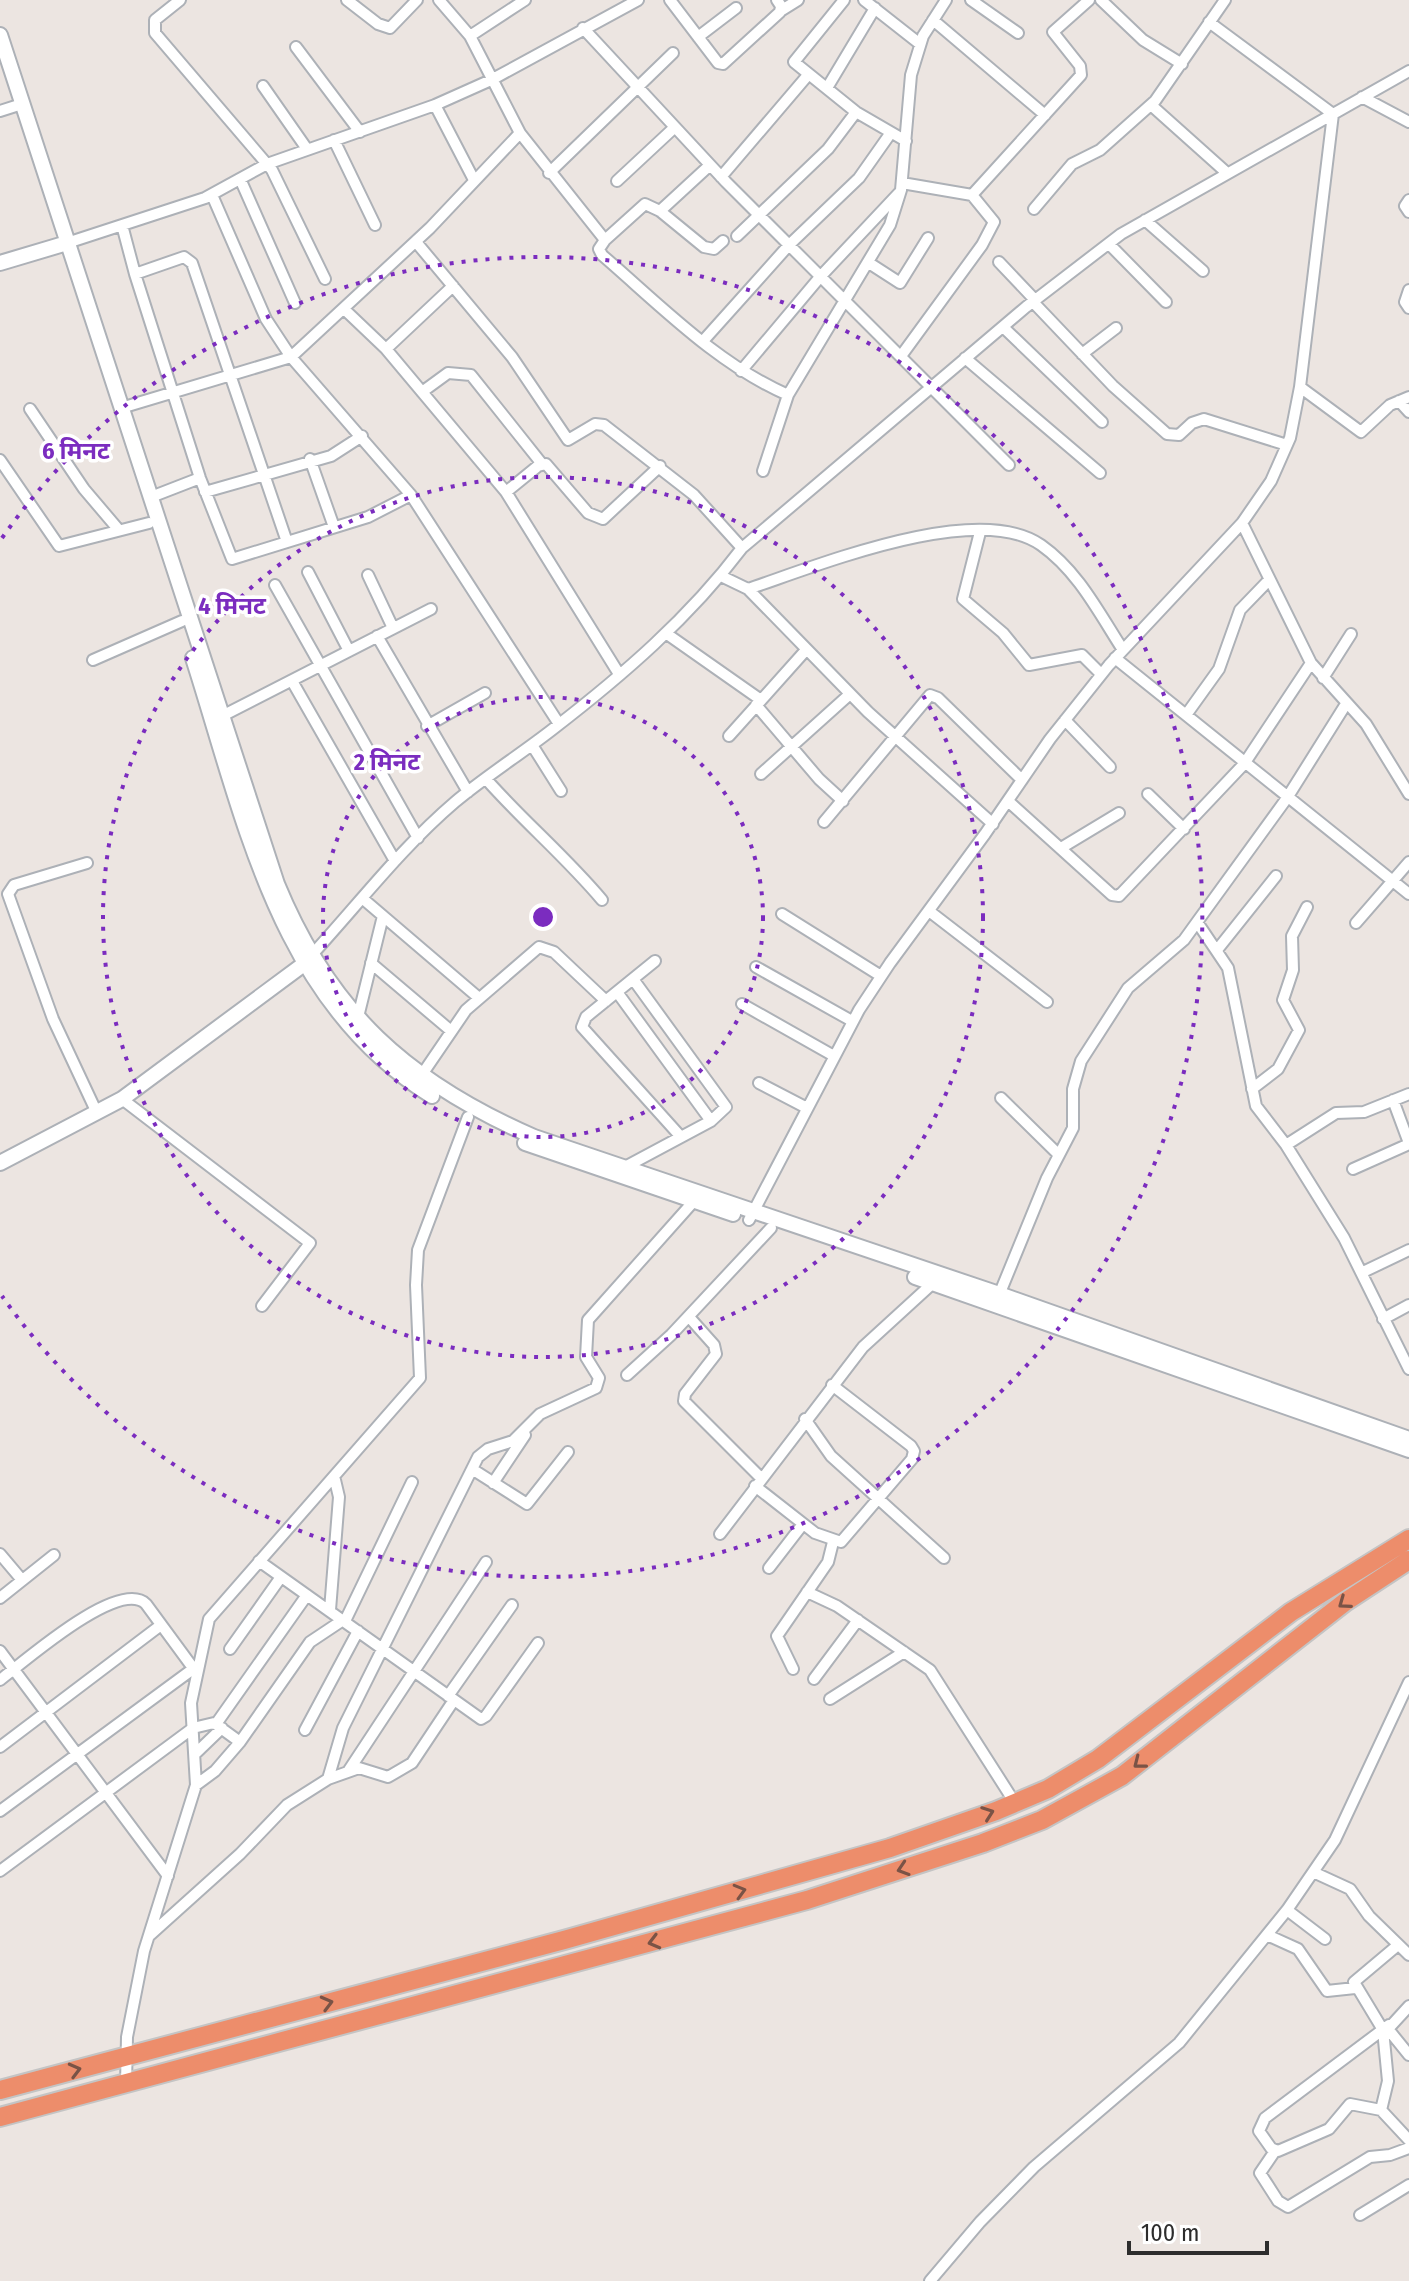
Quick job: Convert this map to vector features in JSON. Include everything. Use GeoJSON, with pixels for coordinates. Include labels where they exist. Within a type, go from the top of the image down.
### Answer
{"type":"FeatureCollection","features":[{"type":"Feature","properties":{"kind":"highway"},"geometry":{"type":"LineString","coordinates":[[0,2090],[564,1940],[890,1848],[1015,1803],[1048,1789],[1098,1759],[1291,1612],[1409,1539]]}},
{"type":"Feature","properties":{"kind":"highway"},"geometry":{"type":"LineString","coordinates":[[0,2117],[807,1900],[983,1843],[1042,1820],[1122,1776],[1345,1602],[1409,1560]]}},
{"type":"Feature","properties":{"kind":"main road"},"geometry":{"type":"LineString","coordinates":[[0,35],[12,107]]}},
{"type":"Feature","properties":{"kind":"main road"},"geometry":{"type":"LineString","coordinates":[[0,64],[12,107],[121,408],[277,884],[308,960],[343,1017],[384,1060],[468,1117],[532,1146],[694,1201],[752,1216],[771,1228],[933,1283],[997,1300],[1409,1450]]}},
{"type":"Feature","properties":{"kind":"main road"},"geometry":{"type":"LineString","coordinates":[[0,263],[63,244]]}},
{"type":"Feature","properties":{"kind":"main road"},"geometry":{"type":"LineString","coordinates":[[63,244],[149,523],[266,885],[284,929],[358,1017],[421,1076],[476,1112],[534,1137],[625,1167],[752,1216],[1409,1439]]}},
{"type":"Feature","properties":{"kind":"main road"},"geometry":{"type":"LineString","coordinates":[[0,1163],[122,1099],[308,960]]}},
{"type":"Feature","properties":{"kind":"street"},"geometry":{"type":"LineString","coordinates":[[180,0],[163,5],[154,23],[155,33],[267,164],[325,279]]}},
{"type":"Feature","properties":{"kind":"street"},"geometry":{"type":"LineString","coordinates":[[347,0],[378,24],[390,28],[417,0]]}},
{"type":"Feature","properties":{"kind":"street"},"geometry":{"type":"LineString","coordinates":[[439,0],[470,36],[520,133],[605,240]]}},
{"type":"Feature","properties":{"kind":"street"},"geometry":{"type":"LineString","coordinates":[[470,36],[525,0]]}},
{"type":"Feature","properties":{"kind":"street"},"geometry":{"type":"LineString","coordinates":[[670,0],[718,63],[723,64],[779,5],[798,0]]}},
{"type":"Feature","properties":{"kind":"street"},"geometry":{"type":"LineString","coordinates":[[844,0],[795,58],[796,65],[856,112],[906,141]]}},
{"type":"Feature","properties":{"kind":"street"},"geometry":{"type":"LineString","coordinates":[[864,0],[920,44]]}},
{"type":"Feature","properties":{"kind":"street"},"geometry":{"type":"LineString","coordinates":[[763,471],[788,395],[890,225],[901,187],[910,86],[920,44],[946,0]]}},
{"type":"Feature","properties":{"kind":"street"},"geometry":{"type":"LineString","coordinates":[[971,0],[1018,33]]}},
{"type":"Feature","properties":{"kind":"street"},"geometry":{"type":"LineString","coordinates":[[972,195],[1082,72],[1053,32],[1089,0]]}},
{"type":"Feature","properties":{"kind":"street"},"geometry":{"type":"LineString","coordinates":[[1101,0],[1143,40],[1182,64]]}},
{"type":"Feature","properties":{"kind":"street"},"geometry":{"type":"LineString","coordinates":[[1034,209],[1072,164],[1100,150],[1151,105],[1225,0]]}},
{"type":"Feature","properties":{"kind":"street"},"geometry":{"type":"LineString","coordinates":[[63,244],[212,195],[267,164],[435,105],[491,80],[632,1]]}},
{"type":"Feature","properties":{"kind":"street"},"geometry":{"type":"LineString","coordinates":[[698,37],[736,8]]}},
{"type":"Feature","properties":{"kind":"street"},"geometry":{"type":"LineString","coordinates":[[827,88],[875,8]]}},
{"type":"Feature","properties":{"kind":"street"},"geometry":{"type":"LineString","coordinates":[[933,20],[1045,115]]}},
{"type":"Feature","properties":{"kind":"street"},"geometry":{"type":"LineString","coordinates":[[1209,22],[1333,114]]}},
{"type":"Feature","properties":{"kind":"street"},"geometry":{"type":"LineString","coordinates":[[583,28],[758,215],[847,300],[1009,465]]}},
{"type":"Feature","properties":{"kind":"street"},"geometry":{"type":"LineString","coordinates":[[296,47],[360,132]]}},
{"type":"Feature","properties":{"kind":"street"},"geometry":{"type":"LineString","coordinates":[[549,173],[673,53]]}},
{"type":"Feature","properties":{"kind":"street"},"geometry":{"type":"LineString","coordinates":[[308,960],[395,861],[468,792],[559,724],[667,634],[721,576],[742,548],[1034,301],[1145,220],[1409,71]]}},
{"type":"Feature","properties":{"kind":"street"},"geometry":{"type":"LineString","coordinates":[[721,177],[808,75]]}},
{"type":"Feature","properties":{"kind":"street"},"geometry":{"type":"LineString","coordinates":[[263,86],[307,149]]}},
{"type":"Feature","properties":{"kind":"street"},"geometry":{"type":"LineString","coordinates":[[1362,97],[1409,122]]}},
{"type":"Feature","properties":{"kind":"street"},"geometry":{"type":"LineString","coordinates":[[435,105],[474,180]]}},
{"type":"Feature","properties":{"kind":"street"},"geometry":{"type":"LineString","coordinates":[[1151,105],[1227,173]]}},
{"type":"Feature","properties":{"kind":"street"},"geometry":{"type":"LineString","coordinates":[[737,236],[828,149],[856,112]]}},
{"type":"Feature","properties":{"kind":"street"},"geometry":{"type":"LineString","coordinates":[[752,1216],[852,1021],[881,976],[1101,674],[1242,523],[1271,481],[1287,445],[1300,387],[1333,114]]}},
{"type":"Feature","properties":{"kind":"street"},"geometry":{"type":"LineString","coordinates":[[617,181],[675,127]]}},
{"type":"Feature","properties":{"kind":"street"},"geometry":{"type":"LineString","coordinates":[[121,408],[291,357],[416,242],[520,133]]}},
{"type":"Feature","properties":{"kind":"street"},"geometry":{"type":"LineString","coordinates":[[703,341],[789,245],[859,178],[890,134]]}},
{"type":"Feature","properties":{"kind":"street"},"geometry":{"type":"LineString","coordinates":[[334,140],[375,225]]}},
{"type":"Feature","properties":{"kind":"street"},"geometry":{"type":"LineString","coordinates":[[660,211],[710,165]]}},
{"type":"Feature","properties":{"kind":"street"},"geometry":{"type":"LineString","coordinates":[[241,181],[295,303]]}},
{"type":"Feature","properties":{"kind":"street"},"geometry":{"type":"LineString","coordinates":[[901,187],[972,195],[992,217],[992,228],[901,356]]}},
{"type":"Feature","properties":{"kind":"street"},"geometry":{"type":"LineString","coordinates":[[741,371],[901,187]]}},
{"type":"Feature","properties":{"kind":"street"},"geometry":{"type":"LineString","coordinates":[[212,195],[266,319],[291,357],[411,495],[559,724]]}},
{"type":"Feature","properties":{"kind":"street"},"geometry":{"type":"LineString","coordinates":[[1409,200],[1405,205],[1409,212]]}},
{"type":"Feature","properties":{"kind":"street"},"geometry":{"type":"LineString","coordinates":[[723,241],[714,249],[704,247],[648,204],[641,206],[599,249],[602,255],[741,371],[788,395]]}},
{"type":"Feature","properties":{"kind":"street"},"geometry":{"type":"LineString","coordinates":[[1145,220],[1203,271]]}},
{"type":"Feature","properties":{"kind":"street"},"geometry":{"type":"LineString","coordinates":[[122,225],[200,478],[233,560],[368,517],[411,495]]}},
{"type":"Feature","properties":{"kind":"street"},"geometry":{"type":"LineString","coordinates":[[869,263],[900,283],[928,238]]}},
{"type":"Feature","properties":{"kind":"street"},"geometry":{"type":"LineString","coordinates":[[416,242],[512,357],[566,439],[571,441],[601,424],[660,466],[694,495],[742,548]]}},
{"type":"Feature","properties":{"kind":"street"},"geometry":{"type":"LineString","coordinates":[[1109,244],[1166,302]]}},
{"type":"Feature","properties":{"kind":"street"},"geometry":{"type":"LineString","coordinates":[[135,274],[184,257],[190,259],[287,542]]}},
{"type":"Feature","properties":{"kind":"street"},"geometry":{"type":"LineString","coordinates":[[999,262],[1082,354],[1172,437],[1204,419],[1287,445]]}},
{"type":"Feature","properties":{"kind":"street"},"geometry":{"type":"LineString","coordinates":[[386,349],[453,286]]}},
{"type":"Feature","properties":{"kind":"street"},"geometry":{"type":"LineString","coordinates":[[1409,290],[1405,302],[1409,308]]}},
{"type":"Feature","properties":{"kind":"street"},"geometry":{"type":"LineString","coordinates":[[344,309],[386,349],[506,492],[619,674]]}},
{"type":"Feature","properties":{"kind":"street"},"geometry":{"type":"LineString","coordinates":[[1003,327],[1102,422]]}},
{"type":"Feature","properties":{"kind":"street"},"geometry":{"type":"LineString","coordinates":[[1082,354],[1116,328]]}},
{"type":"Feature","properties":{"kind":"street"},"geometry":{"type":"LineString","coordinates":[[965,358],[1100,473]]}},
{"type":"Feature","properties":{"kind":"street"},"geometry":{"type":"LineString","coordinates":[[422,392],[448,373],[471,375],[542,464],[554,469],[588,513],[598,520],[607,516],[660,466]]}},
{"type":"Feature","properties":{"kind":"street"},"geometry":{"type":"LineString","coordinates":[[1300,387],[1361,432],[1404,399],[1409,412]]}},
{"type":"Feature","properties":{"kind":"street"},"geometry":{"type":"LineString","coordinates":[[30,409],[84,489],[118,529]]}},
{"type":"Feature","properties":{"kind":"street"},"geometry":{"type":"LineString","coordinates":[[205,492],[310,459],[331,456],[362,436]]}},
{"type":"Feature","properties":{"kind":"street"},"geometry":{"type":"LineString","coordinates":[[310,459],[334,527]]}},
{"type":"Feature","properties":{"kind":"street"},"geometry":{"type":"LineString","coordinates":[[0,460],[59,546],[149,523]]}},
{"type":"Feature","properties":{"kind":"street"},"geometry":{"type":"LineString","coordinates":[[506,492],[542,464]]}},
{"type":"Feature","properties":{"kind":"street"},"geometry":{"type":"LineString","coordinates":[[151,497],[200,478]]}},
{"type":"Feature","properties":{"kind":"street"},"geometry":{"type":"LineString","coordinates":[[1242,523],[1311,663],[1366,724],[1409,794]]}},
{"type":"Feature","properties":{"kind":"street"},"geometry":{"type":"LineString","coordinates":[[980,532],[964,593],[967,605],[996,627],[1029,665],[1082,655],[1101,674]]}},
{"type":"Feature","properties":{"kind":"street"},"geometry":{"type":"LineString","coordinates":[[748,589],[906,537],[980,532],[1024,535],[1053,555],[1073,574],[1119,654],[1244,764],[1409,894]]}},
{"type":"Feature","properties":{"kind":"street"},"geometry":{"type":"LineString","coordinates":[[308,572],[349,651]]}},
{"type":"Feature","properties":{"kind":"street"},"geometry":{"type":"LineString","coordinates":[[368,575],[393,628]]}},
{"type":"Feature","properties":{"kind":"street"},"geometry":{"type":"LineString","coordinates":[[721,576],[748,589],[850,694],[993,824]]}},
{"type":"Feature","properties":{"kind":"street"},"geometry":{"type":"LineString","coordinates":[[1186,715],[1219,669],[1240,610],[1268,581]]}},
{"type":"Feature","properties":{"kind":"street"},"geometry":{"type":"LineString","coordinates":[[275,585],[418,838]]}},
{"type":"Feature","properties":{"kind":"street"},"geometry":{"type":"LineString","coordinates":[[222,716],[431,609]]}},
{"type":"Feature","properties":{"kind":"street"},"geometry":{"type":"LineString","coordinates":[[93,660],[182,621]]}},
{"type":"Feature","properties":{"kind":"street"},"geometry":{"type":"LineString","coordinates":[[667,634],[759,703],[819,779],[843,801]]}},
{"type":"Feature","properties":{"kind":"street"},"geometry":{"type":"LineString","coordinates":[[1323,678],[1351,634]]}},
{"type":"Feature","properties":{"kind":"street"},"geometry":{"type":"LineString","coordinates":[[377,636],[468,792]]}},
{"type":"Feature","properties":{"kind":"street"},"geometry":{"type":"LineString","coordinates":[[729,736],[806,650]]}},
{"type":"Feature","properties":{"kind":"street"},"geometry":{"type":"LineString","coordinates":[[1008,801],[1116,897],[1244,764],[1311,663]]}},
{"type":"Feature","properties":{"kind":"street"},"geometry":{"type":"LineString","coordinates":[[292,681],[395,861]]}},
{"type":"Feature","properties":{"kind":"street"},"geometry":{"type":"LineString","coordinates":[[427,726],[485,693]]}},
{"type":"Feature","properties":{"kind":"street"},"geometry":{"type":"LineString","coordinates":[[761,774],[850,694]]}},
{"type":"Feature","properties":{"kind":"street"},"geometry":{"type":"LineString","coordinates":[[824,822],[926,698],[934,695],[1022,780]]}},
{"type":"Feature","properties":{"kind":"street"},"geometry":{"type":"LineString","coordinates":[[997,1300],[1075,1123],[1073,1089],[1081,1061],[1128,988],[1184,940],[1287,798],[1346,704]]}},
{"type":"Feature","properties":{"kind":"street"},"geometry":{"type":"LineString","coordinates":[[1065,720],[1110,767]]}},
{"type":"Feature","properties":{"kind":"street"},"geometry":{"type":"LineString","coordinates":[[532,745],[561,791]]}},
{"type":"Feature","properties":{"kind":"street"},"geometry":{"type":"LineString","coordinates":[[486,779],[532,830],[568,861],[602,900]]}},
{"type":"Feature","properties":{"kind":"street"},"geometry":{"type":"LineString","coordinates":[[1148,794],[1184,829]]}},
{"type":"Feature","properties":{"kind":"street"},"geometry":{"type":"LineString","coordinates":[[1061,848],[1119,813]]}},
{"type":"Feature","properties":{"kind":"street"},"geometry":{"type":"LineString","coordinates":[[1356,923],[1409,862]]}},
{"type":"Feature","properties":{"kind":"street"},"geometry":{"type":"LineString","coordinates":[[87,863],[14,885],[8,894],[53,1019],[97,1113]]}},
{"type":"Feature","properties":{"kind":"street"},"geometry":{"type":"LineString","coordinates":[[1217,950],[1276,876]]}},
{"type":"Feature","properties":{"kind":"street"},"geometry":{"type":"LineString","coordinates":[[362,898],[479,998]]}},
{"type":"Feature","properties":{"kind":"street"},"geometry":{"type":"LineString","coordinates":[[1252,1089],[1278,1069],[1299,1030],[1283,998],[1293,970],[1292,936],[1307,907]]}},
{"type":"Feature","properties":{"kind":"street"},"geometry":{"type":"LineString","coordinates":[[929,911],[1047,1002]]}},
{"type":"Feature","properties":{"kind":"street"},"geometry":{"type":"LineString","coordinates":[[782,914],[881,976]]}},
{"type":"Feature","properties":{"kind":"street"},"geometry":{"type":"LineString","coordinates":[[358,1017],[383,916]]}},
{"type":"Feature","properties":{"kind":"street"},"geometry":{"type":"LineString","coordinates":[[1197,922],[1229,971],[1256,1106],[1286,1145],[1363,1272],[1409,1369]]}},
{"type":"Feature","properties":{"kind":"street"},"geometry":{"type":"LineString","coordinates":[[421,1076],[450,1030],[479,998],[533,950],[543,946],[554,952],[606,1001]]}},
{"type":"Feature","properties":{"kind":"street"},"geometry":{"type":"LineString","coordinates":[[655,961],[583,1020],[583,1030],[681,1137]]}},
{"type":"Feature","properties":{"kind":"street"},"geometry":{"type":"LineString","coordinates":[[371,963],[450,1030]]}},
{"type":"Feature","properties":{"kind":"street"},"geometry":{"type":"LineString","coordinates":[[756,967],[852,1021]]}},
{"type":"Feature","properties":{"kind":"street"},"geometry":{"type":"LineString","coordinates":[[625,1167],[725,1112],[725,1105],[633,979]]}},
{"type":"Feature","properties":{"kind":"street"},"geometry":{"type":"LineString","coordinates":[[617,992],[711,1121]]}},
{"type":"Feature","properties":{"kind":"street"},"geometry":{"type":"LineString","coordinates":[[742,1004],[834,1056]]}},
{"type":"Feature","properties":{"kind":"street"},"geometry":{"type":"LineString","coordinates":[[759,1083],[807,1108]]}},
{"type":"Feature","properties":{"kind":"street"},"geometry":{"type":"LineString","coordinates":[[1286,1145],[1336,1113],[1364,1112],[1409,1094]]}},
{"type":"Feature","properties":{"kind":"street"},"geometry":{"type":"LineString","coordinates":[[1001,1098],[1059,1155]]}},
{"type":"Feature","properties":{"kind":"street"},"geometry":{"type":"LineString","coordinates":[[122,1099],[310,1243],[262,1306]]}},
{"type":"Feature","properties":{"kind":"street"},"geometry":{"type":"LineString","coordinates":[[1353,1169],[1409,1144],[1393,1100]]}},
{"type":"Feature","properties":{"kind":"street"},"geometry":{"type":"LineString","coordinates":[[126,2084],[126,2057],[134,1996],[149,1936],[196,1785],[191,1703],[195,1670],[213,1613],[335,1480],[420,1378],[416,1316],[418,1250],[468,1117]]}},
{"type":"Feature","properties":{"kind":"street"},"geometry":{"type":"LineString","coordinates":[[328,1779],[338,1739],[482,1452],[513,1441],[540,1414],[589,1393],[599,1384],[585,1354],[588,1320],[694,1201]]}},
{"type":"Feature","properties":{"kind":"street"},"geometry":{"type":"LineString","coordinates":[[627,1375],[689,1317],[771,1228]]}},
{"type":"Feature","properties":{"kind":"street"},"geometry":{"type":"LineString","coordinates":[[1363,1272],[1409,1250]]}},
{"type":"Feature","properties":{"kind":"street"},"geometry":{"type":"LineString","coordinates":[[720,1534],[805,1419],[871,1337],[933,1283]]}},
{"type":"Feature","properties":{"kind":"street"},"geometry":{"type":"LineString","coordinates":[[1383,1319],[1409,1305]]}},
{"type":"Feature","properties":{"kind":"street"},"geometry":{"type":"LineString","coordinates":[[689,1317],[714,1345],[716,1354],[685,1394],[684,1401],[758,1482],[803,1524],[833,1542],[845,1539],[912,1459],[913,1449],[832,1385]]}},
{"type":"Feature","properties":{"kind":"street"},"geometry":{"type":"LineString","coordinates":[[493,1483],[540,1414]]}},
{"type":"Feature","properties":{"kind":"street"},"geometry":{"type":"LineString","coordinates":[[805,1419],[831,1456],[944,1558]]}},
{"type":"Feature","properties":{"kind":"street"},"geometry":{"type":"LineString","coordinates":[[472,1469],[522,1502],[529,1503],[568,1452]]}},
{"type":"Feature","properties":{"kind":"street"},"geometry":{"type":"LineString","coordinates":[[330,1610],[339,1497],[335,1480]]}},
{"type":"Feature","properties":{"kind":"street"},"geometry":{"type":"LineString","coordinates":[[196,1785],[215,1771],[240,1742],[310,1642],[344,1620],[412,1482]]}},
{"type":"Feature","properties":{"kind":"street"},"geometry":{"type":"LineString","coordinates":[[769,1568],[803,1524]]}},
{"type":"Feature","properties":{"kind":"street"},"geometry":{"type":"LineString","coordinates":[[793,1669],[777,1636],[828,1562],[833,1542]]}},
{"type":"Feature","properties":{"kind":"street"},"geometry":{"type":"LineString","coordinates":[[0,1554],[22,1580]]}},
{"type":"Feature","properties":{"kind":"street"},"geometry":{"type":"LineString","coordinates":[[0,1598],[54,1555]]}},
{"type":"Feature","properties":{"kind":"street"},"geometry":{"type":"LineString","coordinates":[[259,1561],[451,1698],[484,1718],[538,1643]]}},
{"type":"Feature","properties":{"kind":"street"},"geometry":{"type":"LineString","coordinates":[[349,1770],[486,1562]]}},
{"type":"Feature","properties":{"kind":"street"},"geometry":{"type":"LineString","coordinates":[[230,1649],[281,1577]]}},
{"type":"Feature","properties":{"kind":"street"},"geometry":{"type":"LineString","coordinates":[[807,1592],[858,1620],[930,1670],[1015,1803]]}},
{"type":"Feature","properties":{"kind":"street"},"geometry":{"type":"LineString","coordinates":[[195,1754],[219,1726],[307,1595]]}},
{"type":"Feature","properties":{"kind":"street"},"geometry":{"type":"LineString","coordinates":[[0,1680],[87,1616],[126,1596],[140,1599],[195,1670]]}},
{"type":"Feature","properties":{"kind":"street"},"geometry":{"type":"LineString","coordinates":[[149,1936],[240,1854],[287,1805],[328,1779],[349,1770],[362,1769],[383,1777],[408,1767],[512,1605]]}},
{"type":"Feature","properties":{"kind":"street"},"geometry":{"type":"LineString","coordinates":[[814,1679],[858,1620]]}},
{"type":"Feature","properties":{"kind":"street"},"geometry":{"type":"LineString","coordinates":[[0,1747],[161,1625]]}},
{"type":"Feature","properties":{"kind":"street"},"geometry":{"type":"LineString","coordinates":[[305,1730],[358,1631]]}},
{"type":"Feature","properties":{"kind":"street"},"geometry":{"type":"LineString","coordinates":[[0,1651],[168,1876]]}},
{"type":"Feature","properties":{"kind":"street"},"geometry":{"type":"LineString","coordinates":[[830,1699],[904,1652]]}},
{"type":"Feature","properties":{"kind":"street"},"geometry":{"type":"LineString","coordinates":[[0,1811],[76,1753],[195,1670]]}},
{"type":"Feature","properties":{"kind":"street"},"geometry":{"type":"LineString","coordinates":[[930,2281],[1016,2184],[1179,2043],[1287,1910],[1353,1807],[1409,1682]]}},
{"type":"Feature","properties":{"kind":"street"},"geometry":{"type":"LineString","coordinates":[[0,1871],[193,1728],[203,1723],[219,1726],[240,1742]]}},
{"type":"Feature","properties":{"kind":"street"},"geometry":{"type":"LineString","coordinates":[[1313,1872],[1350,1889],[1369,1916],[1409,1955]]}},
{"type":"Feature","properties":{"kind":"street"},"geometry":{"type":"LineString","coordinates":[[1287,1910],[1325,1939]]}},
{"type":"Feature","properties":{"kind":"street"},"geometry":{"type":"LineString","coordinates":[[1267,1935],[1298,1949],[1327,1991],[1355,1988]]}},
{"type":"Feature","properties":{"kind":"street"},"geometry":{"type":"LineString","coordinates":[[1398,1945],[1356,1978],[1355,1988],[1409,2055]]}},
{"type":"Feature","properties":{"kind":"street"},"geometry":{"type":"LineString","coordinates":[[1275,2151],[1259,2134],[1262,2121],[1409,2006]]}},
{"type":"Feature","properties":{"kind":"street"},"geometry":{"type":"LineString","coordinates":[[1381,2110],[1388,2081],[1386,2027]]}},
{"type":"Feature","properties":{"kind":"street"},"geometry":{"type":"LineString","coordinates":[[1409,2140],[1381,2110],[1350,2104],[1329,2129],[1275,2151],[1260,2173],[1278,2201],[1288,2207],[1370,2157],[1390,2155],[1409,2148]]}},
{"type":"Feature","properties":{"kind":"street"},"geometry":{"type":"LineString","coordinates":[[1360,2215],[1409,2185]]}}]}
